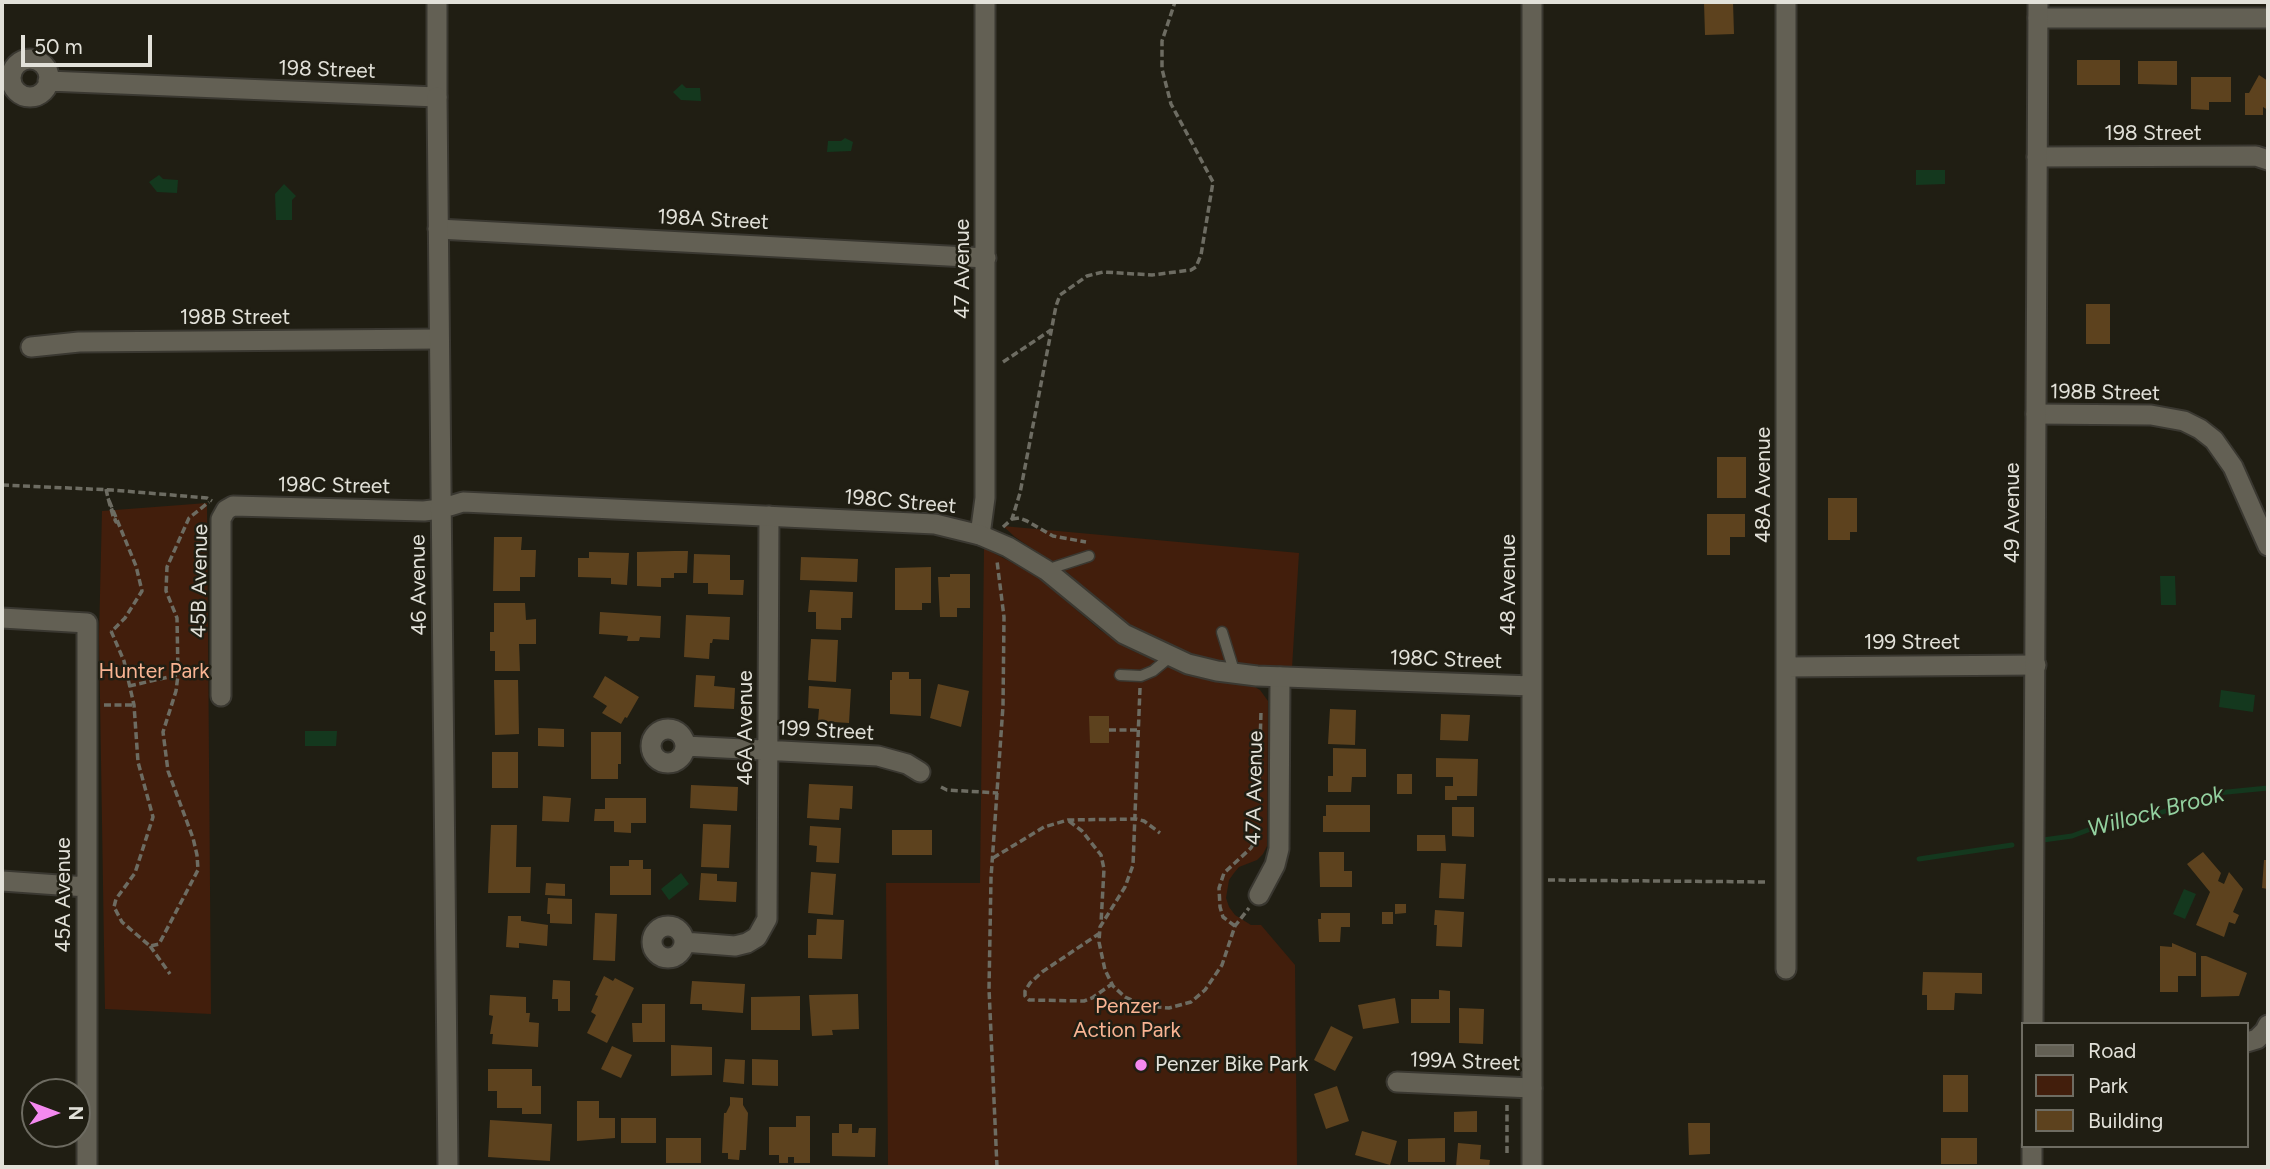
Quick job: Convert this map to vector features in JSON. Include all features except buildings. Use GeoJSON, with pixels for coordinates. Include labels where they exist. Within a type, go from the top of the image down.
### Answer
{"type":"FeatureCollection","features":[{"type":"Feature","properties":{"kind":"street","name":"46 Avenue"},"geometry":{"type":"LineString","coordinates":[[437,2],[448,1167]]}},
{"type":"Feature","properties":{"kind":"street","name":"47 Avenue"},"geometry":{"type":"LineString","coordinates":[[980,535],[985,498],[985,2]]}},
{"type":"Feature","properties":{"kind":"street","name":"48 Avenue"},"geometry":{"type":"LineString","coordinates":[[1532,2],[1532,1167]]}},
{"type":"Feature","properties":{"kind":"street","name":"48A Avenue"},"geometry":{"type":"LineString","coordinates":[[1786,2],[1786,969]]}},
{"type":"Feature","properties":{"kind":"street"},"geometry":{"type":"LineString","coordinates":[[2038,10],[2268,18]]}},
{"type":"Feature","properties":{"kind":"street","name":"49 Avenue"},"geometry":{"type":"LineString","coordinates":[[2033,1022],[2038,10]]}},
{"type":"Feature","properties":{"kind":"street","name":"198 Street"},"geometry":{"type":"LineString","coordinates":[[48,81],[437,97]]}},
{"type":"Feature","properties":{"kind":"street","name":"198 Street"},"geometry":{"type":"LineString","coordinates":[[2037,157],[2256,156],[2268,160]]}},
{"type":"Feature","properties":{"kind":"street","name":"198A Street"},"geometry":{"type":"LineString","coordinates":[[438,229],[986,258]]}},
{"type":"Feature","properties":{"kind":"street","name":"198B Street"},"geometry":{"type":"LineString","coordinates":[[31,347],[79,342],[439,339]]}},
{"type":"Feature","properties":{"kind":"street","name":"198B Street"},"geometry":{"type":"LineString","coordinates":[[2036,414],[2151,415],[2184,421],[2200,429],[2214,440],[2232,467],[2268,547]]}},
{"type":"Feature","properties":{"kind":"street","name":"198C Street"},"geometry":{"type":"LineString","coordinates":[[217,504],[424,512],[463,502],[935,524],[980,535],[1008,547],[1046,570],[1124,634],[1170,657],[1236,674],[1532,687]]}},
{"type":"Feature","properties":{"kind":"street","name":"45B Avenue"},"geometry":{"type":"LineString","coordinates":[[217,504],[221,519],[221,696]]}},
{"type":"Feature","properties":{"kind":"street","name":"46A Avenue"},"geometry":{"type":"LineString","coordinates":[[684,942],[735,946],[747,943],[757,937],[764,928],[769,910],[769,516]]}},
{"type":"Feature","properties":{"kind":"street","name":"45A Avenue"},"geometry":{"type":"LineString","coordinates":[[2,618],[87,623],[87,1167]]}},
{"type":"Feature","properties":{"kind":"street","name":"199 Street"},"geometry":{"type":"LineString","coordinates":[[1787,667],[2036,665]]}},
{"type":"Feature","properties":{"kind":"street","name":"47A Avenue"},"geometry":{"type":"LineString","coordinates":[[1259,895],[1275,864],[1279,849],[1280,677]]}},
{"type":"Feature","properties":{"kind":"street","name":"199 Street"},"geometry":{"type":"LineString","coordinates":[[685,746],[878,756],[907,764],[920,772]]}},
{"type":"Feature","properties":{"kind":"street"},"geometry":{"type":"LineString","coordinates":[[2,881],[87,887]]}},
{"type":"Feature","properties":{"kind":"street"},"geometry":{"type":"LineString","coordinates":[[2249,1041],[2256,1039],[2268,1025]]}},
{"type":"Feature","properties":{"kind":"street","name":"199A Street"},"geometry":{"type":"LineString","coordinates":[[1397,1082],[1532,1088]]}},
{"type":"Feature","properties":{"kind":"street"},"geometry":{"type":"LineString","coordinates":[[2032,1148],[2032,1167]]}},
{"type":"Feature","properties":{"kind":"lane"},"geometry":{"type":"LineString","coordinates":[[1046,570],[1091,553]]}},
{"type":"Feature","properties":{"kind":"lane"},"geometry":{"type":"LineString","coordinates":[[1222,632],[1236,674]]}},
{"type":"Feature","properties":{"kind":"lane"},"geometry":{"type":"LineString","coordinates":[[1120,675],[1141,676],[1153,671],[1170,657]]}},
{"type":"Feature","properties":{"kind":"path"},"geometry":{"type":"LineString","coordinates":[[1013,519],[1055,306],[1060,295],[1087,276],[1103,272],[1152,275],[1191,270],[1196,267],[1201,255],[1213,182],[1171,104],[1162,69],[1162,41],[1175,2]]}},
{"type":"Feature","properties":{"kind":"path"},"geometry":{"type":"LineString","coordinates":[[998,364],[1007,362],[1051,330]]}},
{"type":"Feature","properties":{"kind":"path"},"geometry":{"type":"LineString","coordinates":[[2,485],[106,489],[217,504]]}},
{"type":"Feature","properties":{"kind":"path"},"geometry":{"type":"LineString","coordinates":[[106,489],[116,522],[108,498]]}},
{"type":"Feature","properties":{"kind":"path"},"geometry":{"type":"LineString","coordinates":[[104,634],[125,618],[142,592],[136,566],[108,498]]}},
{"type":"Feature","properties":{"kind":"path"},"geometry":{"type":"LineString","coordinates":[[150,946],[159,944],[198,870],[193,838],[168,771],[163,732],[176,691],[178,675],[179,632],[177,618],[166,591],[167,568],[189,518],[217,504]]}},
{"type":"Feature","properties":{"kind":"path"},"geometry":{"type":"LineString","coordinates":[[1002,527],[1013,519],[1020,518],[1053,536],[1087,542],[1091,553]]}},
{"type":"Feature","properties":{"kind":"path"},"geometry":{"type":"LineString","coordinates":[[996,556],[1004,617],[1003,706],[993,858],[989,989],[997,1167]]}},
{"type":"Feature","properties":{"kind":"path"},"geometry":{"type":"LineString","coordinates":[[111,631],[124,661],[134,705],[138,762],[153,817],[135,873],[116,899],[114,907],[117,915],[150,946],[170,974]]}},
{"type":"Feature","properties":{"kind":"path"},"geometry":{"type":"LineString","coordinates":[[129,686],[178,675]]}},
{"type":"Feature","properties":{"kind":"path"},"geometry":{"type":"LineString","coordinates":[[1100,927],[1125,887],[1133,865],[1140,688],[1148,686]]}},
{"type":"Feature","properties":{"kind":"path"},"geometry":{"type":"LineString","coordinates":[[97,705],[134,705]]}},
{"type":"Feature","properties":{"kind":"path"},"geometry":{"type":"LineString","coordinates":[[1259,791],[1260,715],[1267,705]]}},
{"type":"Feature","properties":{"kind":"path"},"geometry":{"type":"LineString","coordinates":[[1109,730],[1139,730]]}},
{"type":"Feature","properties":{"kind":"path"},"geometry":{"type":"LineString","coordinates":[[941,787],[947,790],[998,793]]}},
{"type":"Feature","properties":{"kind":"path"},"geometry":{"type":"LineString","coordinates":[[1235,926],[1223,917],[1219,888],[1224,873],[1251,848],[1256,839],[1259,816]]}},
{"type":"Feature","properties":{"kind":"path"},"geometry":{"type":"LineString","coordinates":[[993,858],[1044,827],[1068,820],[1136,819],[1144,821],[1160,833]]}},
{"type":"Feature","properties":{"kind":"path"},"geometry":{"type":"LineString","coordinates":[[1068,820],[1082,831],[1101,855],[1104,869],[1099,942],[1105,970],[1112,984],[1125,998],[1145,1006],[1168,1008],[1191,1002],[1205,990],[1222,965],[1239,920]]}},
{"type":"Feature","properties":{"kind":"path"},"geometry":{"type":"LineString","coordinates":[[1543,880],[1773,882]]}},
{"type":"Feature","properties":{"kind":"path"},"geometry":{"type":"LineString","coordinates":[[105,899],[116,899]]}},
{"type":"Feature","properties":{"kind":"path"},"geometry":{"type":"LineString","coordinates":[[1100,933],[1042,972],[1030,983],[1025,996],[1030,1000],[1084,1001],[1112,984]]}},
{"type":"Feature","properties":{"kind":"path"},"geometry":{"type":"LineString","coordinates":[[1507,1153],[1508,1102]]}},
{"type":"Feature","properties":{"kind":"green space","name":"Hunter Park"},"geometry":{"type":"Polygon","coordinates":[[[207,503],[211,1014],[105,1009],[99,636],[102,511],[207,503]]]}},
{"type":"Feature","properties":{"kind":"green space"},"geometry":{"type":"Polygon","coordinates":[[[1003,526],[1299,553],[1292,668],[1237,665],[1184,652],[1143,633],[1115,615],[1068,573],[1003,526]]]}},
{"type":"Feature","properties":{"kind":"green space","name":"Penzer Action Park"},"geometry":{"type":"Polygon","coordinates":[[[984,548],[1034,574],[1100,630],[1133,651],[1182,672],[1214,681],[1253,686],[1260,690],[1268,701],[1267,846],[1257,860],[1239,867],[1234,873],[1229,880],[1226,898],[1235,915],[1251,925],[1261,925],[1295,965],[1297,1167],[888,1167],[886,883],[980,883],[984,548]]]}},
{"type":"Feature","properties":{"kind":"shaded area"},"geometry":{"type":"Polygon","coordinates":[[[682,84],[686,88],[700,88],[701,101],[681,100],[673,92],[682,84]]]}},
{"type":"Feature","properties":{"kind":"shaded area"},"geometry":{"type":"Polygon","coordinates":[[[845,138],[853,142],[851,151],[827,152],[828,141],[841,141],[845,138]]]}},
{"type":"Feature","properties":{"kind":"shaded area"},"geometry":{"type":"Polygon","coordinates":[[[1916,170],[1945,170],[1945,184],[1916,185],[1916,170]]]}},
{"type":"Feature","properties":{"kind":"shaded area"},"geometry":{"type":"Polygon","coordinates":[[[159,175],[163,179],[178,180],[177,193],[157,192],[149,182],[159,175]]]}},
{"type":"Feature","properties":{"kind":"shaded area"},"geometry":{"type":"Polygon","coordinates":[[[284,184],[296,196],[292,200],[292,220],[276,220],[275,194],[284,184]]]}},
{"type":"Feature","properties":{"kind":"shaded area"},"geometry":{"type":"Polygon","coordinates":[[[2160,576],[2175,576],[2176,605],[2161,605],[2160,576]]]}},
{"type":"Feature","properties":{"kind":"shaded area"},"geometry":{"type":"Polygon","coordinates":[[[2221,690],[2255,695],[2253,712],[2219,707],[2221,690]]]}},
{"type":"Feature","properties":{"kind":"shaded area"},"geometry":{"type":"Polygon","coordinates":[[[305,731],[337,731],[336,746],[305,746],[305,731]]]}},
{"type":"Feature","properties":{"kind":"shaded area"},"geometry":{"type":"Polygon","coordinates":[[[681,873],[689,884],[669,900],[661,889],[681,873]]]}},
{"type":"Feature","properties":{"kind":"shaded area"},"geometry":{"type":"Polygon","coordinates":[[[2184,889],[2196,894],[2185,919],[2173,914],[2184,889]]]}},
{"type":"Feature","properties":{"kind":"waterway","name":"Willock Brook"},"geometry":{"type":"LineString","coordinates":[[2043,840],[2072,836],[2117,819],[2151,816],[2217,793],[2268,788]]}},
{"type":"Feature","properties":{"kind":"waterway","name":"Willock Brook"},"geometry":{"type":"LineString","coordinates":[[1919,859],[2012,845]]}},
{"type":"Feature","properties":{"kind":"place","name":"Penzer Bike Park"},"geometry":{"type":"Point","coordinates":[1141,1065]}}]}
